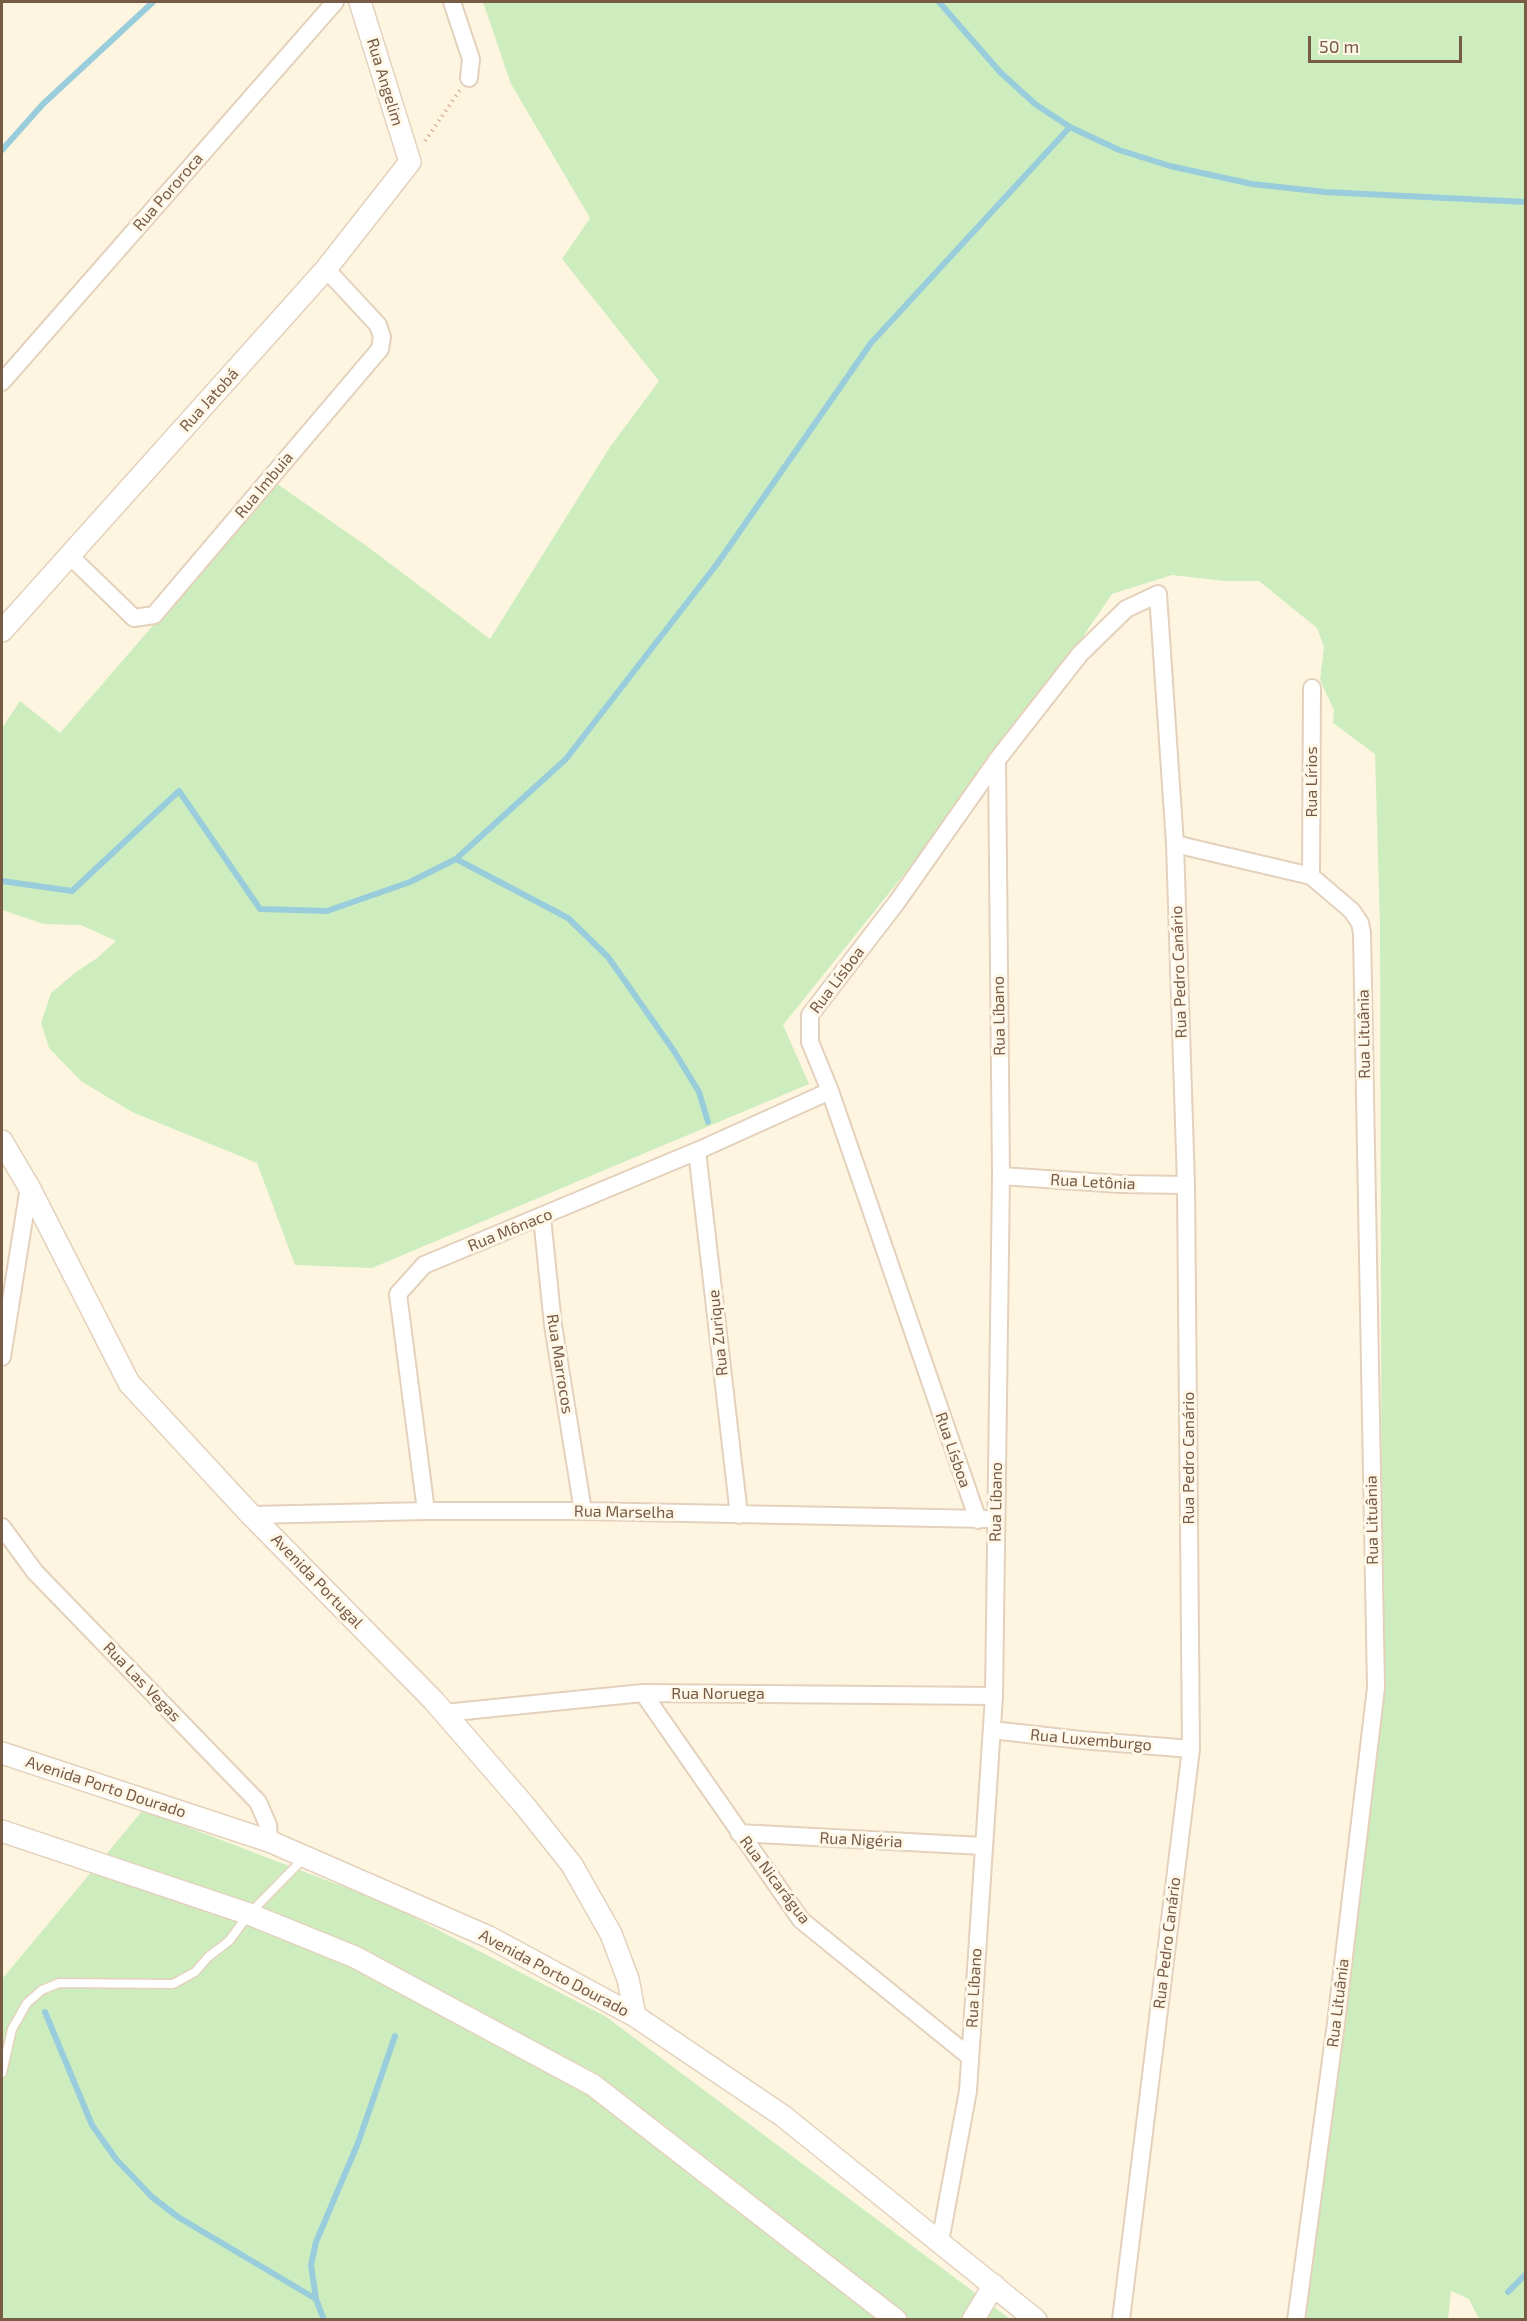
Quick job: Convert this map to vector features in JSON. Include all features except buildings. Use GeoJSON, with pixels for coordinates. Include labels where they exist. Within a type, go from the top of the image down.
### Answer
{"type":"FeatureCollection","features":[{"type":"Feature","properties":{"kind":"street","name":"Rua Pororoca"},"geometry":{"type":"LineString","coordinates":[[2,382],[335,2]]}},
{"type":"Feature","properties":{"kind":"street","name":"Rua Angelim"},"geometry":{"type":"LineString","coordinates":[[360,2],[410,162]]}},
{"type":"Feature","properties":{"kind":"street"},"geometry":{"type":"LineString","coordinates":[[452,2],[471,58],[469,78]]}},
{"type":"Feature","properties":{"kind":"street","name":"Rua Jatobá"},"geometry":{"type":"LineString","coordinates":[[2,631],[326,269],[410,162]]}},
{"type":"Feature","properties":{"kind":"street","name":"Rua Imbuia"},"geometry":{"type":"LineString","coordinates":[[70,556],[134,618],[154,615],[380,349],[382,337],[378,325],[326,269]]}},
{"type":"Feature","properties":{"kind":"street","name":"Rua Lísboa"},"geometry":{"type":"LineString","coordinates":[[978,1520],[830,1091],[810,1042],[810,1015],[897,902],[997,760],[1080,654],[1126,609],[1158,594]]}},
{"type":"Feature","properties":{"kind":"street","name":"Rua Pedro Canário"},"geometry":{"type":"LineString","coordinates":[[1121,2319],[1191,1749],[1186,1185],[1175,844],[1158,594]]}},
{"type":"Feature","properties":{"kind":"street","name":"Rua Lírios"},"geometry":{"type":"LineString","coordinates":[[1311,876],[1312,688]]}},
{"type":"Feature","properties":{"kind":"street","name":"Rua Líbano"},"geometry":{"type":"LineString","coordinates":[[940,2241],[968,2091],[994,1696],[1001,1176],[997,760]]}},
{"type":"Feature","properties":{"kind":"street","name":"Rua Lituânia"},"geometry":{"type":"LineString","coordinates":[[1175,844],[1311,876],[1352,911],[1360,923],[1362,933],[1376,1688],[1337,2012],[1296,2319]]}},
{"type":"Feature","properties":{"kind":"street","name":"Rua Mônaco"},"geometry":{"type":"LineString","coordinates":[[426,1511],[398,1294],[424,1265],[697,1151],[830,1091]]}},
{"type":"Feature","properties":{"kind":"street","name":"Rua Zurique"},"geometry":{"type":"LineString","coordinates":[[697,1151],[739,1515]]}},
{"type":"Feature","properties":{"kind":"street","name":"Avenida Portugal"},"geometry":{"type":"LineString","coordinates":[[5,1154],[29,1187],[129,1383],[252,1515],[444,1713],[525,1806],[572,1865],[611,1934],[628,1979],[635,2016]]}},
{"type":"Feature","properties":{"kind":"street","name":"Rua Letônia"},"geometry":{"type":"LineString","coordinates":[[1001,1176],[1120,1184],[1186,1185]]}},
{"type":"Feature","properties":{"kind":"street"},"geometry":{"type":"LineString","coordinates":[[2,1357],[29,1187]]}},
{"type":"Feature","properties":{"kind":"street","name":"Rua Marrocos"},"geometry":{"type":"LineString","coordinates":[[542,1217],[553,1325],[583,1511]]}},
{"type":"Feature","properties":{"kind":"street","name":"Rua Marselha"},"geometry":{"type":"LineString","coordinates":[[252,1515],[426,1511],[583,1511],[978,1520],[996,1518]]}},
{"type":"Feature","properties":{"kind":"street","name":"Rua Las Vegas"},"geometry":{"type":"LineString","coordinates":[[2,1527],[35,1572],[258,1802],[268,1825],[269,1841]]}},
{"type":"Feature","properties":{"kind":"street","name":"Rua Noruega"},"geometry":{"type":"LineString","coordinates":[[444,1713],[643,1693],[994,1696]]}},
{"type":"Feature","properties":{"kind":"street","name":"Rua Nicarágua"},"geometry":{"type":"LineString","coordinates":[[643,1693],[801,1920],[970,2057]]}},
{"type":"Feature","properties":{"kind":"street","name":"Rua Luxemburgo"},"geometry":{"type":"LineString","coordinates":[[992,1730],[1191,1749]]}},
{"type":"Feature","properties":{"kind":"street","name":"Avenida Porto Dourado"},"geometry":{"type":"LineString","coordinates":[[2,1753],[269,1841],[489,1937],[635,2016],[783,2116],[1036,2319]]}},
{"type":"Feature","properties":{"kind":"street"},"geometry":{"type":"LineString","coordinates":[[2,1831],[249,1914],[355,1957],[593,2085],[896,2319]]}},
{"type":"Feature","properties":{"kind":"street","name":"Rua Nigéria"},"geometry":{"type":"LineString","coordinates":[[739,1833],[983,1846]]}},
{"type":"Feature","properties":{"kind":"street"},"geometry":{"type":"LineString","coordinates":[[973,2319],[994,2285]]}},
{"type":"Feature","properties":{"kind":"lane"},"geometry":{"type":"LineString","coordinates":[[2,2073],[12,2029],[27,2003],[42,1989],[59,1983],[173,1984],[195,1972],[208,1957],[229,1941],[249,1914],[305,1857]]}},
{"type":"Feature","properties":{"kind":"path"},"geometry":{"type":"LineString","coordinates":[[410,162],[469,78]]}},
{"type":"Feature","properties":{"kind":"green space"},"geometry":{"type":"Polygon","coordinates":[[[483,2],[1525,2],[1525,2319],[1479,2319],[1469,2299],[1451,2291],[1448,2319],[1301,2319],[1382,1682],[1380,927],[1375,754],[1333,723],[1334,710],[1320,680],[1324,647],[1317,628],[1259,581],[1224,581],[1172,575],[1112,594],[1016,735],[783,1025],[809,1084],[372,1268],[295,1265],[257,1163],[132,1112],[81,1081],[49,1048],[41,1023],[51,993],[116,941],[81,925],[44,924],[2,910],[2,728],[20,701],[60,733],[276,483],[368,547],[490,639],[610,447],[659,381],[562,259],[590,218],[511,84],[483,2]]]}},
{"type":"Feature","properties":{"kind":"green space"},"geometry":{"type":"Polygon","coordinates":[[[143,1810],[386,1903],[605,2016],[1010,2319],[2,2320],[2,1979],[143,1810]]]}},
{"type":"Feature","properties":{"kind":"waterway"},"geometry":{"type":"LineString","coordinates":[[2,150],[43,104],[153,2]]}},
{"type":"Feature","properties":{"kind":"waterway"},"geometry":{"type":"LineString","coordinates":[[939,2],[1000,72],[1035,104],[1070,127],[1119,150],[1170,166],[1252,184],[1325,192],[1526,202]]}},
{"type":"Feature","properties":{"kind":"waterway"},"geometry":{"type":"LineString","coordinates":[[2,881],[72,891],[179,791],[260,909],[327,911],[410,882],[456,859],[566,759],[717,564],[871,343],[1070,127]]}},
{"type":"Feature","properties":{"kind":"waterway"},"geometry":{"type":"LineString","coordinates":[[456,859],[568,918],[608,957],[674,1051],[699,1092],[708,1122]]}},
{"type":"Feature","properties":{"kind":"waterway"},"geometry":{"type":"LineString","coordinates":[[45,2012],[92,2125],[116,2159],[152,2197],[178,2217],[316,2299]]}},
{"type":"Feature","properties":{"kind":"waterway"},"geometry":{"type":"LineString","coordinates":[[324,2320],[316,2299],[311,2265],[316,2242],[358,2143],[395,2036]]}},
{"type":"Feature","properties":{"kind":"waterway"},"geometry":{"type":"LineString","coordinates":[[1508,2292],[1526,2274]]}}]}
